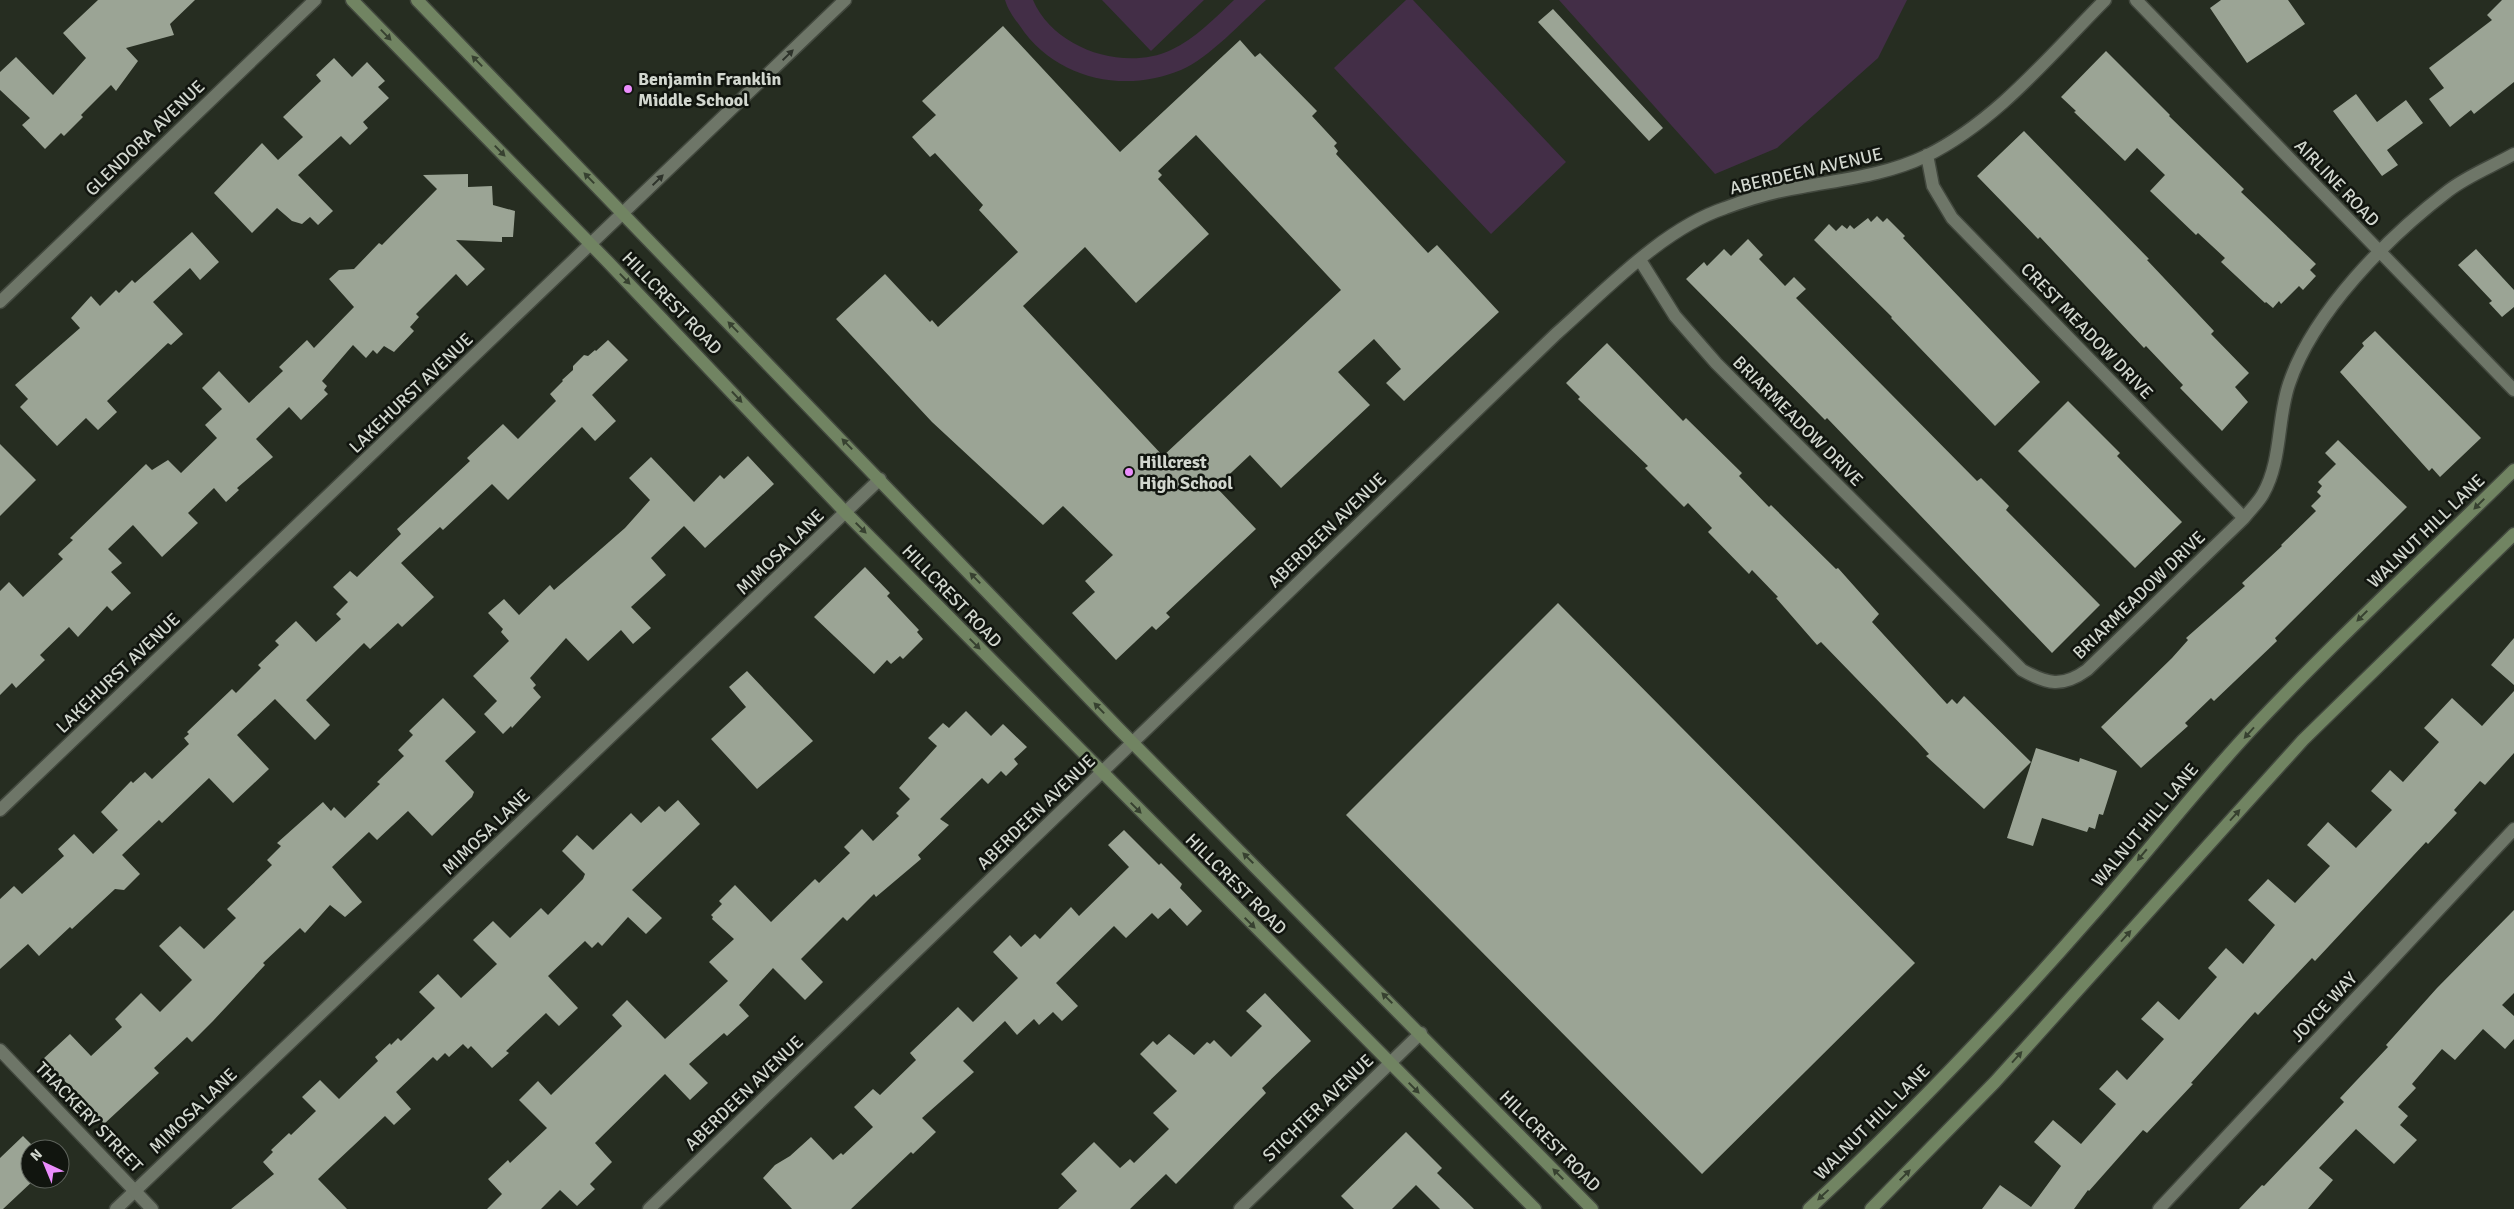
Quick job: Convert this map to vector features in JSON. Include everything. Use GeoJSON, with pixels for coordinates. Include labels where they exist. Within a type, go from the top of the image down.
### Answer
{"type":"FeatureCollection","features":[{"type":"Feature","properties":{"kind":"main road","name":"HILLCREST ROAD"},"geometry":{"type":"LineString","coordinates":[[352,0],[591,244],[846,513],[1535,1209]]}},
{"type":"Feature","properties":{"kind":"main road","name":"HILLCREST ROAD"},"geometry":{"type":"LineString","coordinates":[[418,0],[1133,743],[1421,1033],[1592,1209]]}},
{"type":"Feature","properties":{"kind":"main road","name":"WALNUT HILL LANE"},"geometry":{"type":"LineString","coordinates":[[1809,1209],[1959,1060],[2094,913],[2175,815],[2251,730],[2363,615],[2514,470]]}},
{"type":"Feature","properties":{"kind":"main road"},"geometry":{"type":"LineString","coordinates":[[1870,1209],[1995,1082],[2303,740],[2514,534]]}},
{"type":"Feature","properties":{"kind":"street","name":"GLENDORA AVENUE"},"geometry":{"type":"LineString","coordinates":[[0,302],[315,0]]}},
{"type":"Feature","properties":{"kind":"street","name":"LAKEHURST AVENUE"},"geometry":{"type":"LineString","coordinates":[[0,810],[845,0]]}},
{"type":"Feature","properties":{"kind":"street","name":"ABERDEEN AVENUE"},"geometry":{"type":"LineString","coordinates":[[648,1209],[1556,334],[1640,260],[1678,231],[1724,208],[1800,187],[1850,180],[1890,171],[1927,155],[1975,125],[2001,103],[2105,0]]}},
{"type":"Feature","properties":{"kind":"street","name":"AIRLINE ROAD"},"geometry":{"type":"LineString","coordinates":[[2136,0],[2514,390]]}},
{"type":"Feature","properties":{"kind":"street","name":"BRIARMEADOW DRIVE"},"geometry":{"type":"LineString","coordinates":[[1640,260],[1675,316],[1716,363],[2022,670],[2038,679],[2049,682],[2064,682],[2086,670],[2244,518],[2263,494],[2272,472],[2288,385],[2300,354],[2320,324],[2378,250],[2449,190],[2514,154]]}},
{"type":"Feature","properties":{"kind":"street","name":"CREST MEADOW DRIVE"},"geometry":{"type":"LineString","coordinates":[[1927,155],[1932,186],[1952,218],[2244,518]]}},
{"type":"Feature","properties":{"kind":"street","name":"MIMOSA LANE"},"geometry":{"type":"LineString","coordinates":[[116,1209],[880,479]]}},
{"type":"Feature","properties":{"kind":"street","name":"JOYCE WAY"},"geometry":{"type":"LineString","coordinates":[[2159,1209],[2514,829]]}},
{"type":"Feature","properties":{"kind":"street","name":"STICHTER AVENUE"},"geometry":{"type":"LineString","coordinates":[[1240,1209],[1421,1033]]}},
{"type":"Feature","properties":{"kind":"street","name":"THACKERY STREET"},"geometry":{"type":"LineString","coordinates":[[0,1050],[152,1209]]}},
{"type":"Feature","properties":{"kind":"shaded area"},"geometry":{"type":"Polygon","coordinates":[[[1005,0],[1033,0],[1043,17],[1057,32],[1074,43],[1092,52],[1112,57],[1133,58],[1152,56],[1171,50],[1189,40],[1234,0],[1266,0],[1203,57],[1181,70],[1137,81],[1114,81],[1092,77],[1071,70],[1052,59],[1035,44],[1020,26],[1009,11],[1005,0]]]}},
{"type":"Feature","properties":{"kind":"shaded area"},"geometry":{"type":"Polygon","coordinates":[[[1102,0],[1204,0],[1151,51],[1102,0]]]}},
{"type":"Feature","properties":{"kind":"shaded area"},"geometry":{"type":"Polygon","coordinates":[[[1406,0],[1413,0],[1566,162],[1491,234],[1334,68],[1406,0]]]}},
{"type":"Feature","properties":{"kind":"shaded area"},"geometry":{"type":"Polygon","coordinates":[[[1559,0],[1907,0],[1878,58],[1777,148],[1715,174],[1559,0]]]}},
{"type":"Feature","properties":{"kind":"building"},"geometry":{"type":"Polygon","coordinates":[[[98,0],[195,0],[170,24],[174,35],[126,48],[138,61],[116,91],[111,85],[81,115],[83,117],[64,136],[61,133],[45,149],[22,125],[30,118],[0,90],[0,72],[16,57],[53,95],[86,58],[63,33],[98,0]]]}},
{"type":"Feature","properties":{"kind":"building"},"geometry":{"type":"Polygon","coordinates":[[[2221,0],[2288,0],[2305,24],[2247,63],[2210,8],[2221,0]]]}},
{"type":"Feature","properties":{"kind":"building"},"geometry":{"type":"Polygon","coordinates":[[[2502,0],[2514,0],[2514,82],[2474,114],[2471,110],[2450,127],[2429,99],[2444,88],[2429,68],[2492,20],[2487,15],[2502,0]]]}},
{"type":"Feature","properties":{"kind":"building"},"geometry":{"type":"Polygon","coordinates":[[[1553,9],[1663,128],[1649,141],[1538,22],[1553,9]]]}},
{"type":"Feature","properties":{"kind":"building"},"geometry":{"type":"Polygon","coordinates":[[[1003,26],[1120,152],[1240,40],[1255,57],[1260,53],[1317,111],[1312,116],[1337,143],[1334,146],[1338,151],[1336,154],[1428,253],[1437,245],[1499,312],[1404,401],[1386,383],[1401,369],[1374,339],[1338,372],[1370,405],[1281,488],[1250,455],[1216,487],[1256,529],[1166,613],[1170,617],[1156,630],[1152,626],[1116,660],[1072,613],[1095,592],[1085,581],[1113,555],[1063,506],[1043,525],[932,422],[836,319],[885,274],[930,322],[932,320],[938,327],[1018,252],[979,210],[983,205],[935,153],[930,157],[912,137],[936,115],[922,101],[1003,26]],[[1196,135],[1158,171],[1162,175],[1158,179],[1209,234],[1136,303],[1085,247],[1023,306],[1163,456],[1341,290],[1196,135]]]}},
{"type":"Feature","properties":{"kind":"building"},"geometry":{"type":"Polygon","coordinates":[[[2106,51],[2244,189],[2241,192],[2316,264],[2310,270],[2316,276],[2303,290],[2299,286],[2281,304],[2279,301],[2273,308],[2265,303],[2221,262],[2225,258],[2198,233],[2196,235],[2150,191],[2165,175],[2137,148],[2125,161],[2061,97],[2106,51]]]}},
{"type":"Feature","properties":{"kind":"building"},"geometry":{"type":"Polygon","coordinates":[[[334,58],[352,77],[367,62],[385,81],[378,87],[389,98],[363,122],[368,128],[350,145],[341,136],[298,175],[333,211],[318,225],[310,217],[302,224],[292,221],[277,208],[252,233],[214,193],[262,143],[278,160],[303,137],[283,117],[321,81],[316,75],[334,58]]]}},
{"type":"Feature","properties":{"kind":"building"},"geometry":{"type":"Polygon","coordinates":[[[2356,94],[2377,122],[2406,100],[2423,123],[2387,150],[2398,165],[2382,176],[2333,111],[2356,94]]]}},
{"type":"Feature","properties":{"kind":"building"},"geometry":{"type":"Polygon","coordinates":[[[2024,131],[2149,259],[2147,260],[2214,331],[2211,334],[2249,373],[2235,387],[2248,402],[2222,431],[2180,388],[2183,385],[2146,346],[2144,348],[2040,237],[2038,239],[1977,176],[2024,131]]]}},
{"type":"Feature","properties":{"kind":"building"},"geometry":{"type":"Polygon","coordinates":[[[468,174],[468,187],[492,186],[493,205],[515,211],[513,237],[502,237],[502,242],[456,240],[485,269],[467,286],[456,274],[416,314],[419,317],[410,327],[414,331],[394,352],[384,346],[377,354],[373,350],[366,358],[353,345],[322,381],[327,386],[324,390],[328,394],[301,420],[289,407],[256,439],[273,457],[237,488],[239,490],[226,502],[214,488],[188,513],[198,523],[162,557],[133,525],[108,549],[122,563],[111,572],[131,593],[112,611],[107,606],[78,637],[69,627],[40,655],[45,660],[16,688],[12,683],[0,695],[0,591],[9,582],[23,597],[63,559],[58,554],[73,540],[70,538],[146,464],[152,470],[168,460],[181,473],[217,438],[205,425],[222,409],[202,388],[219,371],[249,403],[283,371],[279,367],[307,340],[314,348],[354,307],[329,279],[339,270],[354,269],[379,243],[382,245],[437,189],[423,175],[468,174]]]}},
{"type":"Feature","properties":{"kind":"building"},"geometry":{"type":"Polygon","coordinates":[[[1877,216],[1883,222],[1887,218],[1905,236],[1903,238],[2040,382],[1995,426],[1892,317],[1814,240],[1829,224],[1836,231],[1842,225],[1847,229],[1850,225],[1854,229],[1868,218],[1871,222],[1877,216]]]}},
{"type":"Feature","properties":{"kind":"building"},"geometry":{"type":"Polygon","coordinates":[[[192,232],[219,262],[200,280],[190,268],[153,302],[183,334],[171,345],[168,343],[107,401],[117,412],[98,430],[86,418],[57,446],[20,407],[28,399],[15,385],[80,328],[71,318],[91,296],[100,306],[116,290],[119,293],[132,280],[135,283],[192,232]]]}},
{"type":"Feature","properties":{"kind":"building"},"geometry":{"type":"Polygon","coordinates":[[[1748,239],[1763,255],[1759,259],[1785,286],[1794,277],[1806,289],[1796,298],[1977,481],[1981,478],[2009,506],[2006,510],[2100,605],[2052,653],[1827,418],[1825,420],[1686,279],[1704,262],[1707,266],[1724,249],[1731,256],[1748,239]]]}},
{"type":"Feature","properties":{"kind":"building"},"geometry":{"type":"Polygon","coordinates":[[[2476,249],[2514,290],[2514,307],[2502,317],[2489,303],[2492,301],[2458,265],[2476,249]]]}},
{"type":"Feature","properties":{"kind":"building"},"geometry":{"type":"Polygon","coordinates":[[[2375,331],[2481,438],[2440,477],[2432,468],[2429,471],[2340,372],[2364,346],[2362,343],[2375,331]]]}},
{"type":"Feature","properties":{"kind":"building"},"geometry":{"type":"Polygon","coordinates":[[[608,340],[628,360],[592,395],[616,421],[595,441],[582,427],[508,500],[492,484],[443,530],[440,527],[401,563],[434,597],[402,627],[398,623],[370,649],[364,643],[306,700],[330,725],[315,740],[275,699],[237,735],[269,769],[233,803],[209,778],[162,823],[159,820],[122,855],[140,874],[124,890],[115,889],[72,929],[70,927],[39,956],[28,944],[0,969],[0,899],[14,886],[22,894],[64,856],[58,849],[74,834],[93,854],[118,830],[101,812],[131,781],[133,783],[145,772],[152,779],[189,744],[184,738],[189,734],[187,732],[232,689],[236,693],[261,668],[258,665],[279,645],[275,641],[296,621],[316,642],[341,619],[336,614],[348,602],[333,587],[350,571],[357,577],[401,534],[397,529],[470,461],[467,458],[503,424],[518,439],[556,401],[550,394],[573,370],[573,366],[584,355],[588,356],[596,351],[608,340]]]}},
{"type":"Feature","properties":{"kind":"building"},"geometry":{"type":"Polygon","coordinates":[[[1607,343],[1683,421],[1686,418],[1742,473],[1739,476],[1769,507],[1771,505],[1836,569],[1838,568],[1879,614],[1872,622],[1947,704],[1952,699],[1957,704],[1964,696],[2031,762],[1984,809],[1926,756],[1929,754],[1821,642],[1817,645],[1776,598],[1778,597],[1752,570],[1749,574],[1708,532],[1712,528],[1688,503],[1684,507],[1645,468],[1648,466],[1578,399],[1580,397],[1566,383],[1607,343]]]}},
{"type":"Feature","properties":{"kind":"building"},"geometry":{"type":"Polygon","coordinates":[[[2068,401],[2120,453],[2117,456],[2182,522],[2135,568],[2018,451],[2068,401]]]}},
{"type":"Feature","properties":{"kind":"building"},"geometry":{"type":"Polygon","coordinates":[[[2338,440],[2407,507],[2275,638],[2277,641],[2214,701],[2211,698],[2185,723],[2188,726],[2141,768],[2101,727],[2172,658],[2188,640],[2186,638],[2245,586],[2242,583],[2316,511],[2311,506],[2321,496],[2317,492],[2322,486],[2318,482],[2336,464],[2325,453],[2338,440]]]}},
{"type":"Feature","properties":{"kind":"building"},"geometry":{"type":"Polygon","coordinates":[[[0,444],[36,480],[0,516],[0,444]]]}},
{"type":"Feature","properties":{"kind":"building"},"geometry":{"type":"Polygon","coordinates":[[[748,456],[774,484],[705,548],[684,526],[651,558],[666,575],[631,607],[651,628],[633,644],[621,630],[588,661],[566,638],[530,678],[536,685],[533,688],[541,697],[512,728],[511,726],[503,734],[484,714],[497,701],[473,676],[509,641],[501,632],[503,629],[488,613],[504,599],[519,615],[550,585],[554,590],[625,528],[650,500],[629,478],[651,457],[694,502],[720,475],[724,479],[748,456]]]}},
{"type":"Feature","properties":{"kind":"building"},"geometry":{"type":"Polygon","coordinates":[[[865,567],[890,593],[887,596],[919,630],[917,632],[923,639],[903,659],[900,656],[891,664],[887,660],[874,674],[814,617],[865,567]]]}},
{"type":"Feature","properties":{"kind":"building"},"geometry":{"type":"Polygon","coordinates":[[[1558,603],[1915,963],[1702,1174],[1346,815],[1558,603]]]}},
{"type":"Feature","properties":{"kind":"building"},"geometry":{"type":"Polygon","coordinates":[[[2514,638],[2514,685],[2491,665],[2514,638]]]}},
{"type":"Feature","properties":{"kind":"building"},"geometry":{"type":"Polygon","coordinates":[[[747,671],[813,741],[757,789],[711,739],[746,707],[729,687],[747,671]]]}},
{"type":"Feature","properties":{"kind":"building"},"geometry":{"type":"Polygon","coordinates":[[[2514,691],[2514,753],[2485,785],[2480,781],[2454,810],[2457,813],[2428,844],[2426,842],[2315,961],[2312,958],[2258,1015],[2255,1012],[2191,1083],[2193,1084],[2147,1133],[2143,1130],[2088,1190],[2074,1209],[1982,1209],[2000,1185],[2031,1207],[2061,1166],[2034,1142],[2053,1120],[2081,1144],[2116,1104],[2099,1089],[2117,1070],[2127,1080],[2164,1039],[2141,1019],[2158,1001],[2179,1020],[2217,977],[2208,968],[2226,948],[2243,964],[2275,925],[2248,900],[2268,879],[2295,903],[2330,866],[2307,845],[2328,822],[2356,848],[2392,810],[2371,791],[2390,770],[2403,782],[2439,742],[2424,728],[2452,698],[2482,726],[2514,691]]]}},
{"type":"Feature","properties":{"kind":"building"},"geometry":{"type":"Polygon","coordinates":[[[443,698],[476,732],[445,761],[474,792],[472,797],[432,836],[408,811],[377,840],[369,832],[332,867],[362,902],[345,917],[330,905],[305,933],[300,928],[263,963],[265,965],[192,1042],[187,1037],[154,1068],[159,1073],[104,1124],[82,1097],[42,1060],[70,1034],[91,1056],[122,1027],[115,1019],[141,993],[160,1012],[192,980],[159,946],[180,926],[204,949],[236,918],[227,909],[272,865],[267,860],[281,846],[277,843],[323,802],[331,811],[334,807],[345,818],[380,784],[377,782],[404,756],[398,750],[413,735],[409,731],[443,698]]]}},
{"type":"Feature","properties":{"kind":"building"},"geometry":{"type":"Polygon","coordinates":[[[966,711],[991,736],[1003,724],[1027,747],[1014,759],[1018,764],[1006,776],[1001,771],[988,784],[982,778],[940,819],[949,825],[918,855],[921,859],[876,897],[874,894],[847,921],[843,917],[801,959],[823,982],[805,1000],[773,968],[739,1005],[749,1016],[727,1036],[724,1033],[689,1064],[708,1083],[690,1100],[665,1074],[595,1143],[612,1162],[590,1184],[595,1189],[577,1206],[560,1190],[541,1209],[487,1209],[502,1194],[488,1179],[508,1160],[510,1163],[547,1128],[519,1100],[538,1081],[551,1095],[622,1026],[612,1015],[627,1000],[665,1039],[728,981],[709,962],[734,939],[712,919],[711,915],[722,904],[719,901],[735,885],[771,922],[815,879],[819,883],[850,853],[844,847],[862,829],[873,841],[899,816],[896,813],[910,799],[899,788],[937,746],[928,738],[943,723],[949,728],[966,711]]]}},
{"type":"Feature","properties":{"kind":"building"},"geometry":{"type":"Polygon","coordinates":[[[2036,748],[2079,762],[2080,758],[2117,771],[2103,815],[2099,814],[2095,829],[2089,827],[2087,832],[2042,818],[2033,846],[2007,838],[2036,748]]]}},
{"type":"Feature","properties":{"kind":"building"},"geometry":{"type":"Polygon","coordinates":[[[678,800],[700,824],[632,890],[662,918],[646,934],[628,917],[602,946],[598,942],[592,948],[585,941],[548,976],[578,1008],[559,1026],[546,1013],[506,1051],[509,1053],[492,1068],[471,1046],[468,1049],[463,1044],[449,1057],[445,1053],[437,1061],[433,1057],[396,1092],[411,1109],[394,1125],[385,1116],[318,1179],[347,1209],[231,1209],[274,1174],[263,1162],[273,1152],[271,1150],[289,1133],[291,1135],[316,1111],[302,1097],[320,1080],[339,1099],[378,1061],[375,1057],[398,1038],[401,1041],[435,1008],[419,992],[438,974],[461,998],[497,964],[473,940],[493,921],[510,938],[541,908],[548,915],[583,879],[585,874],[562,851],[577,835],[593,850],[631,813],[641,823],[659,806],[665,812],[678,800]]]}},
{"type":"Feature","properties":{"kind":"building"},"geometry":{"type":"Polygon","coordinates":[[[1124,830],[1159,865],[1161,863],[1182,884],[1180,888],[1202,911],[1187,926],[1170,908],[1158,919],[1152,913],[1126,938],[1114,926],[1056,983],[1078,1006],[1062,1021],[1053,1012],[1039,1025],[1034,1019],[1017,1035],[1005,1021],[963,1061],[974,1072],[922,1118],[936,1132],[913,1154],[911,1152],[851,1209],[792,1209],[763,1178],[775,1165],[790,1156],[811,1137],[833,1160],[841,1153],[843,1155],[873,1127],[854,1107],[873,1089],[880,1095],[916,1060],[910,1053],[958,1007],[973,1022],[1018,978],[993,952],[1010,935],[1021,947],[1035,934],[1040,939],[1071,907],[1079,916],[1129,867],[1108,845],[1124,830]]]}},
{"type":"Feature","properties":{"kind":"building"},"geometry":{"type":"Polygon","coordinates":[[[2514,910],[2514,993],[2502,1005],[2514,1016],[2514,1039],[2505,1049],[2483,1029],[2455,1060],[2442,1049],[2412,1084],[2416,1088],[2398,1107],[2408,1116],[2400,1125],[2417,1140],[2394,1164],[2356,1129],[2319,1168],[2333,1180],[2308,1209],[2239,1209],[2262,1185],[2264,1186],[2344,1102],[2340,1098],[2388,1047],[2386,1045],[2437,988],[2514,910]]]}},
{"type":"Feature","properties":{"kind":"building"},"geometry":{"type":"Polygon","coordinates":[[[1265,993],[1311,1041],[1262,1088],[1266,1093],[1176,1184],[1166,1174],[1130,1209],[1058,1209],[1077,1191],[1061,1174],[1094,1142],[1120,1168],[1130,1159],[1134,1163],[1169,1129],[1153,1113],[1177,1091],[1140,1054],[1153,1041],[1157,1045],[1169,1034],[1194,1055],[1207,1042],[1210,1044],[1214,1040],[1231,1057],[1262,1026],[1246,1011],[1265,993]]]}},
{"type":"Feature","properties":{"kind":"building"},"geometry":{"type":"Polygon","coordinates":[[[1406,1132],[1442,1168],[1437,1173],[1474,1209],[1440,1209],[1416,1185],[1392,1209],[1354,1209],[1341,1196],[1406,1132]]]}},
{"type":"Feature","properties":{"kind":"building"},"geometry":{"type":"Polygon","coordinates":[[[23,1136],[26,1139],[20,1139],[20,1189],[24,1189],[3,1209],[0,1209],[0,1158],[23,1136]]]}},
{"type":"Feature","properties":{"kind":"place","name":"Benjamin Franklin Middle School"},"geometry":{"type":"Point","coordinates":[628,89]}},
{"type":"Feature","properties":{"kind":"place","name":"Hillcrest High School"},"geometry":{"type":"Point","coordinates":[1129,472]}}]}
